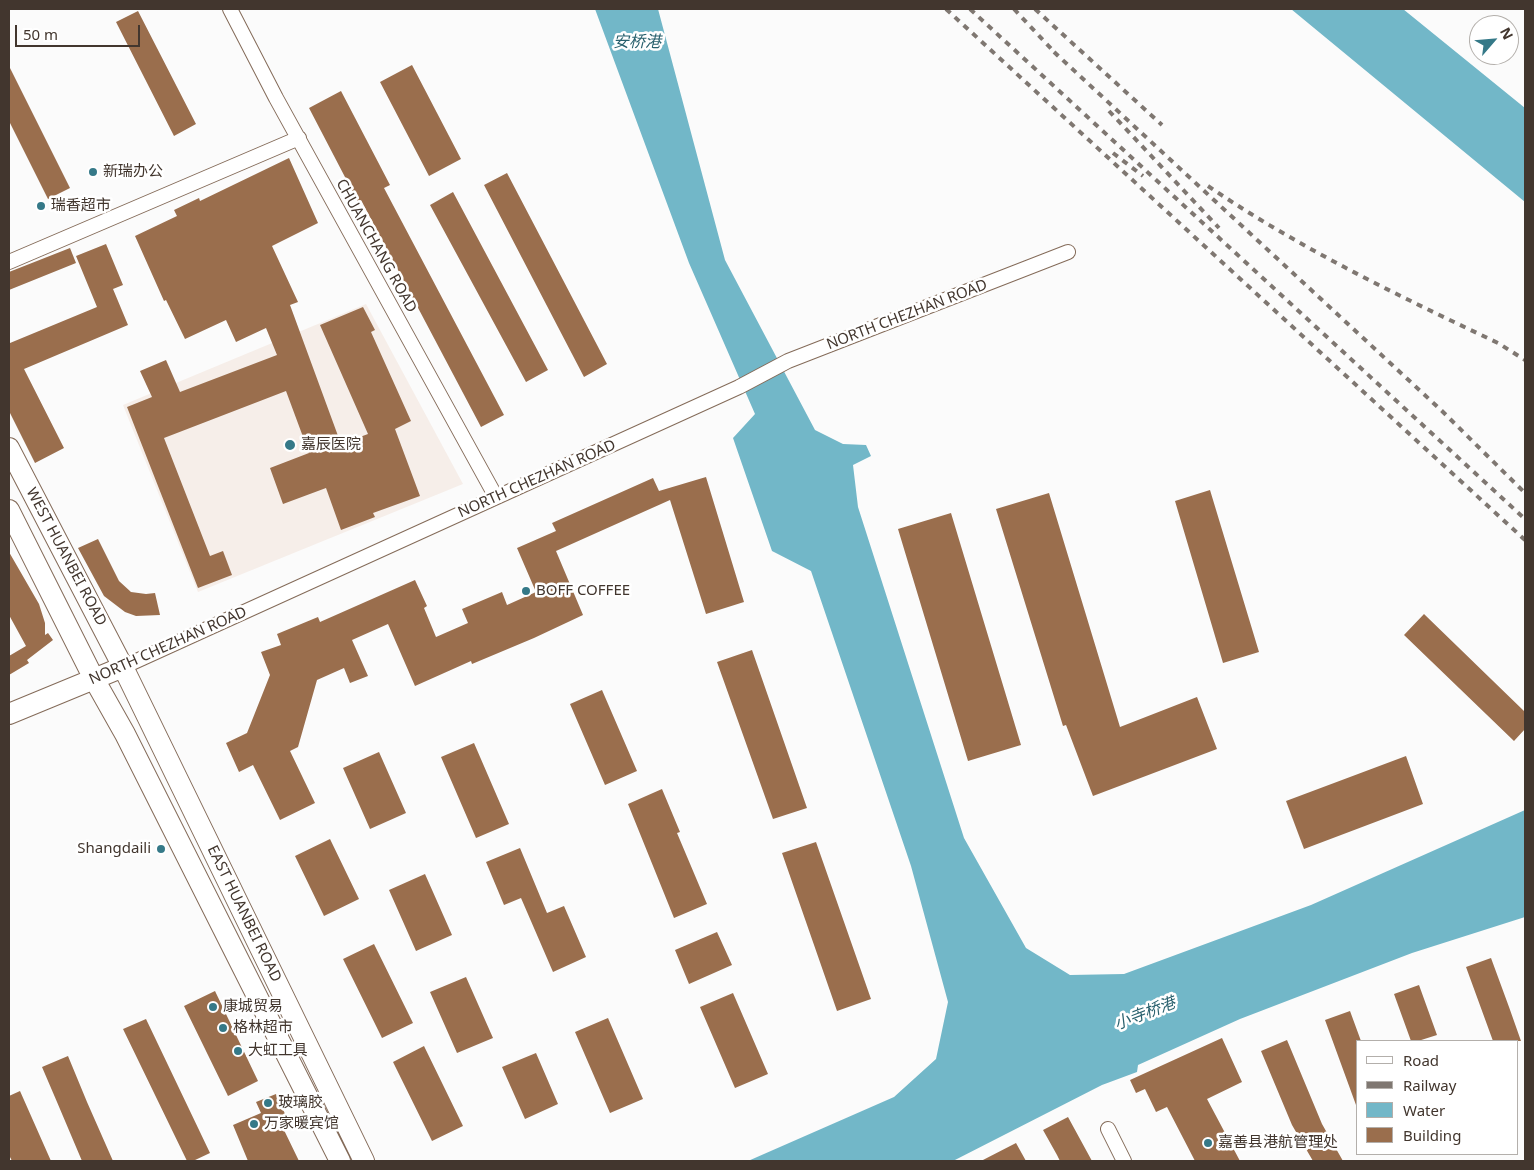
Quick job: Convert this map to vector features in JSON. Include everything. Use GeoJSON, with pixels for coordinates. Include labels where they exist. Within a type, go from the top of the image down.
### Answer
{"type":"FeatureCollection","features":[{"type":"Feature","properties":{"kind":"street","name":"CHUANCHANG ROAD"},"geometry":{"type":"LineString","coordinates":[[230,9],[298,138],[496,497]]}},
{"type":"Feature","properties":{"kind":"street"},"geometry":{"type":"LineString","coordinates":[[9,262],[298,138]]}},
{"type":"Feature","properties":{"kind":"street","name":"NORTH CHEZHAN ROAD"},"geometry":{"type":"LineString","coordinates":[[9,714],[94,679],[739,387],[788,361],[1068,252]]}},
{"type":"Feature","properties":{"kind":"street","name":"WEST HUANBEI ROAD"},"geometry":{"type":"LineString","coordinates":[[9,448],[123,666]]}},
{"type":"Feature","properties":{"kind":"street","name":"WEST HUANBEI ROAD"},"geometry":{"type":"LineString","coordinates":[[9,510],[94,679]]}},
{"type":"Feature","properties":{"kind":"street","name":"EAST HUANBEI ROAD"},"geometry":{"type":"LineString","coordinates":[[123,666],[364,1161]]}},
{"type":"Feature","properties":{"kind":"street","name":"EAST HUANBEI ROAD"},"geometry":{"type":"LineString","coordinates":[[94,679],[125,734],[340,1161]]}},
{"type":"Feature","properties":{"kind":"street"},"geometry":{"type":"LineString","coordinates":[[1108,1129],[1124,1161]]}},
{"type":"Feature","properties":{"kind":"shaded area","name":"嘉辰医院"},"geometry":{"type":"Polygon","coordinates":[[[366,304],[463,484],[198,592],[123,405],[366,304]]]}},
{"type":"Feature","properties":{"kind":"water"},"geometry":{"type":"Polygon","coordinates":[[[595,9],[658,9],[725,260],[815,430],[843,444],[866,445],[871,456],[853,465],[858,507],[964,838],[1026,948],[1070,975],[1124,974],[1311,905],[1525,810],[1525,917],[1412,953],[1240,1019],[1138,1065],[1137,1072],[1102,1085],[953,1161],[748,1161],[894,1097],[936,1059],[948,1002],[911,866],[811,571],[772,551],[733,438],[755,414],[689,263],[595,9]]]}},
{"type":"Feature","properties":{"kind":"water"},"geometry":{"type":"Polygon","coordinates":[[[1291,9],[1403,9],[1469,63],[1469,65],[1472,65],[1525,108],[1525,202],[1291,9]]]}},
{"type":"Feature","properties":{"kind":"building"},"geometry":{"type":"Polygon","coordinates":[[[138,11],[196,124],[174,136],[116,22],[138,11]]]}},
{"type":"Feature","properties":{"kind":"building"},"geometry":{"type":"Polygon","coordinates":[[[412,65],[461,159],[429,176],[380,82],[412,65]]]}},
{"type":"Feature","properties":{"kind":"building"},"geometry":{"type":"Polygon","coordinates":[[[9,66],[70,188],[48,199],[9,121],[9,66]]]}},
{"type":"Feature","properties":{"kind":"building"},"geometry":{"type":"Polygon","coordinates":[[[341,91],[390,185],[384,188],[504,415],[481,427],[361,200],[358,202],[309,108],[341,91]]]}},
{"type":"Feature","properties":{"kind":"building"},"geometry":{"type":"Polygon","coordinates":[[[289,158],[318,223],[272,246],[298,302],[290,305],[341,444],[368,434],[320,325],[363,307],[375,330],[371,332],[411,421],[395,429],[420,496],[373,513],[375,517],[341,530],[326,488],[283,504],[270,468],[309,453],[286,391],[164,438],[210,556],[223,551],[232,575],[198,588],[127,407],[152,397],[140,371],[166,360],[180,392],[277,355],[266,328],[236,342],[226,320],[185,339],[166,300],[164,301],[135,236],[177,216],[174,210],[199,198],[200,201],[289,158]]]}},
{"type":"Feature","properties":{"kind":"building"},"geometry":{"type":"Polygon","coordinates":[[[507,173],[607,364],[584,377],[484,185],[507,173]]]}},
{"type":"Feature","properties":{"kind":"building"},"geometry":{"type":"Polygon","coordinates":[[[453,192],[548,370],[526,382],[430,205],[453,192]]]}},
{"type":"Feature","properties":{"kind":"building"},"geometry":{"type":"Polygon","coordinates":[[[106,244],[123,285],[113,289],[128,325],[24,369],[64,448],[35,463],[9,411],[9,340],[10,343],[97,307],[76,256],[106,244]]]}},
{"type":"Feature","properties":{"kind":"building"},"geometry":{"type":"Polygon","coordinates":[[[70,248],[76,263],[9,290],[9,272],[70,248]]]}},
{"type":"Feature","properties":{"kind":"building"},"geometry":{"type":"Polygon","coordinates":[[[706,477],[744,602],[706,614],[670,500],[556,551],[583,615],[534,638],[472,664],[471,661],[415,686],[388,624],[352,640],[368,676],[350,683],[344,668],[317,680],[298,747],[290,751],[315,803],[280,820],[253,765],[239,772],[226,743],[247,733],[270,675],[261,652],[281,645],[277,634],[318,617],[320,622],[415,580],[427,606],[424,608],[436,637],[468,623],[462,609],[502,592],[507,605],[536,592],[517,548],[556,531],[552,523],[653,478],[659,491],[706,477]]]}},
{"type":"Feature","properties":{"kind":"building"},"geometry":{"type":"Polygon","coordinates":[[[1210,490],[1259,652],[1223,663],[1175,501],[1210,490]]]}},
{"type":"Feature","properties":{"kind":"building"},"geometry":{"type":"Polygon","coordinates":[[[1049,493],[1120,727],[1197,697],[1217,749],[1093,796],[1066,725],[1063,726],[996,509],[1049,493]]]}},
{"type":"Feature","properties":{"kind":"building"},"geometry":{"type":"Polygon","coordinates":[[[951,513],[1021,745],[968,761],[898,529],[951,513]]]}},
{"type":"Feature","properties":{"kind":"building"},"geometry":{"type":"Polygon","coordinates":[[[98,539],[119,581],[131,592],[155,593],[160,615],[136,616],[125,612],[104,596],[78,548],[98,539]]]}},
{"type":"Feature","properties":{"kind":"building"},"geometry":{"type":"Polygon","coordinates":[[[9,552],[39,604],[45,623],[45,635],[48,633],[53,640],[27,660],[29,663],[9,675],[9,656],[26,646],[9,615],[9,552]]]}},
{"type":"Feature","properties":{"kind":"building"},"geometry":{"type":"Polygon","coordinates":[[[1424,614],[1525,712],[1525,729],[1514,741],[1404,635],[1424,614]]]}},
{"type":"Feature","properties":{"kind":"building"},"geometry":{"type":"Polygon","coordinates":[[[752,650],[807,808],[773,819],[717,662],[752,650]]]}},
{"type":"Feature","properties":{"kind":"building"},"geometry":{"type":"Polygon","coordinates":[[[602,690],[637,771],[605,785],[570,704],[602,690]]]}},
{"type":"Feature","properties":{"kind":"building"},"geometry":{"type":"Polygon","coordinates":[[[474,743],[509,824],[476,838],[441,757],[474,743]]]}},
{"type":"Feature","properties":{"kind":"building"},"geometry":{"type":"Polygon","coordinates":[[[379,752],[406,813],[370,829],[343,768],[379,752]]]}},
{"type":"Feature","properties":{"kind":"building"},"geometry":{"type":"Polygon","coordinates":[[[1406,756],[1423,804],[1304,849],[1286,801],[1406,756]]]}},
{"type":"Feature","properties":{"kind":"building"},"geometry":{"type":"Polygon","coordinates":[[[662,789],[680,832],[677,833],[707,904],[674,918],[628,804],[662,789]]]}},
{"type":"Feature","properties":{"kind":"building"},"geometry":{"type":"Polygon","coordinates":[[[330,839],[359,899],[324,916],[295,856],[330,839]]]}},
{"type":"Feature","properties":{"kind":"building"},"geometry":{"type":"Polygon","coordinates":[[[816,842],[871,999],[837,1011],[782,853],[816,842]]]}},
{"type":"Feature","properties":{"kind":"building"},"geometry":{"type":"Polygon","coordinates":[[[520,848],[547,913],[564,906],[586,957],[553,972],[521,898],[504,905],[486,862],[520,848]]]}},
{"type":"Feature","properties":{"kind":"building"},"geometry":{"type":"Polygon","coordinates":[[[425,874],[452,935],[416,951],[389,890],[425,874]]]}},
{"type":"Feature","properties":{"kind":"building"},"geometry":{"type":"Polygon","coordinates":[[[717,932],[732,965],[689,984],[675,950],[717,932]]]}},
{"type":"Feature","properties":{"kind":"building"},"geometry":{"type":"Polygon","coordinates":[[[374,944],[413,1023],[382,1038],[343,959],[374,944]]]}},
{"type":"Feature","properties":{"kind":"building"},"geometry":{"type":"Polygon","coordinates":[[[1491,958],[1521,1041],[1493,1040],[1466,967],[1491,958]]]}},
{"type":"Feature","properties":{"kind":"building"},"geometry":{"type":"Polygon","coordinates":[[[466,977],[493,1038],[457,1053],[430,992],[466,977]]]}},
{"type":"Feature","properties":{"kind":"building"},"geometry":{"type":"Polygon","coordinates":[[[1419,985],[1437,1035],[1421,1040],[1411,1040],[1394,994],[1419,985]]]}},
{"type":"Feature","properties":{"kind":"building"},"geometry":{"type":"Polygon","coordinates":[[[215,991],[258,1081],[228,1096],[184,1006],[215,991]]]}},
{"type":"Feature","properties":{"kind":"building"},"geometry":{"type":"Polygon","coordinates":[[[733,993],[768,1074],[735,1088],[700,1007],[733,993]]]}},
{"type":"Feature","properties":{"kind":"building"},"geometry":{"type":"Polygon","coordinates":[[[1350,1011],[1361,1040],[1356,1040],[1356,1105],[1325,1020],[1350,1011]]]}},
{"type":"Feature","properties":{"kind":"building"},"geometry":{"type":"Polygon","coordinates":[[[608,1018],[643,1099],[610,1113],[575,1032],[608,1018]]]}},
{"type":"Feature","properties":{"kind":"building"},"geometry":{"type":"Polygon","coordinates":[[[146,1019],[210,1153],[193,1161],[187,1161],[123,1029],[146,1019]]]}},
{"type":"Feature","properties":{"kind":"building"},"geometry":{"type":"Polygon","coordinates":[[[1222,1038],[1242,1082],[1207,1099],[1240,1161],[1195,1161],[1167,1107],[1156,1112],[1145,1089],[1136,1093],[1130,1080],[1222,1038]]]}},
{"type":"Feature","properties":{"kind":"building"},"geometry":{"type":"Polygon","coordinates":[[[1287,1040],[1322,1124],[1343,1161],[1313,1161],[1292,1125],[1261,1051],[1287,1040]]]}},
{"type":"Feature","properties":{"kind":"building"},"geometry":{"type":"Polygon","coordinates":[[[424,1046],[463,1126],[432,1141],[393,1062],[424,1046]]]}},
{"type":"Feature","properties":{"kind":"building"},"geometry":{"type":"Polygon","coordinates":[[[536,1053],[558,1104],[525,1119],[502,1067],[536,1053]]]}},
{"type":"Feature","properties":{"kind":"building"},"geometry":{"type":"Polygon","coordinates":[[[68,1056],[113,1161],[82,1161],[42,1067],[68,1056]]]}},
{"type":"Feature","properties":{"kind":"building"},"geometry":{"type":"Polygon","coordinates":[[[20,1091],[51,1161],[12,1161],[9,1155],[9,1096],[20,1091]]]}},
{"type":"Feature","properties":{"kind":"building"},"geometry":{"type":"Polygon","coordinates":[[[276,1094],[290,1125],[283,1128],[299,1161],[248,1161],[233,1125],[261,1113],[256,1102],[276,1094]]]}},
{"type":"Feature","properties":{"kind":"building"},"geometry":{"type":"Polygon","coordinates":[[[1068,1117],[1092,1161],[1060,1161],[1043,1130],[1068,1117]]]}},
{"type":"Feature","properties":{"kind":"building"},"geometry":{"type":"Polygon","coordinates":[[[1016,1143],[1026,1161],[981,1161],[1016,1143]]]}},
{"type":"Feature","properties":{"kind":"railway"},"geometry":{"type":"LineString","coordinates":[[946,9],[1525,540]]}},
{"type":"Feature","properties":{"kind":"railway"},"geometry":{"type":"LineString","coordinates":[[970,9],[1525,519]]}},
{"type":"Feature","properties":{"kind":"railway"},"geometry":{"type":"LineString","coordinates":[[1014,9],[1058,56]]}},
{"type":"Feature","properties":{"kind":"railway"},"geometry":{"type":"LineString","coordinates":[[1035,9],[1162,125]]}},
{"type":"Feature","properties":{"kind":"railway"},"geometry":{"type":"LineString","coordinates":[[1054,52],[1442,411],[1525,493]]}},
{"type":"Feature","properties":{"kind":"railway"},"geometry":{"type":"LineString","coordinates":[[1109,111],[1219,228]]}},
{"type":"Feature","properties":{"kind":"railway"},"geometry":{"type":"LineString","coordinates":[[1113,153],[1143,176]]}},
{"type":"Feature","properties":{"kind":"railway"},"geometry":{"type":"LineString","coordinates":[[1208,186],[1314,251],[1498,343],[1525,360]]}},
{"type":"Feature","properties":{"kind":"place","name":"新瑞办公"},"geometry":{"type":"Point","coordinates":[93,172]}},
{"type":"Feature","properties":{"kind":"place","name":"瑞香超市"},"geometry":{"type":"Point","coordinates":[41,206]}},
{"type":"Feature","properties":{"kind":"place","name":"嘉辰医院"},"geometry":{"type":"Point","coordinates":[290,445]}},
{"type":"Feature","properties":{"kind":"place","name":"BOFF COFFEE"},"geometry":{"type":"Point","coordinates":[526,591]}},
{"type":"Feature","properties":{"kind":"place","name":"Shangdaili"},"geometry":{"type":"Point","coordinates":[161,849]}},
{"type":"Feature","properties":{"kind":"place","name":"康城贸易"},"geometry":{"type":"Point","coordinates":[213,1007]}},
{"type":"Feature","properties":{"kind":"place","name":"格林超市"},"geometry":{"type":"Point","coordinates":[223,1028]}},
{"type":"Feature","properties":{"kind":"place","name":"大虹工具"},"geometry":{"type":"Point","coordinates":[238,1051]}},
{"type":"Feature","properties":{"kind":"place","name":"玻璃胶"},"geometry":{"type":"Point","coordinates":[268,1103]}},
{"type":"Feature","properties":{"kind":"place","name":"万家暖宾馆"},"geometry":{"type":"Point","coordinates":[254,1124]}},
{"type":"Feature","properties":{"kind":"place","name":"嘉善县港航管理处"},"geometry":{"type":"Point","coordinates":[1208,1143]}},
{"type":"Feature","properties":{"kind":"water label","name":"安桥港"},"geometry":{"type":"Point","coordinates":[637,42]}},
{"type":"Feature","properties":{"kind":"water label","name":"小寺桥港"},"geometry":{"type":"Point","coordinates":[1145,1014]}}]}
